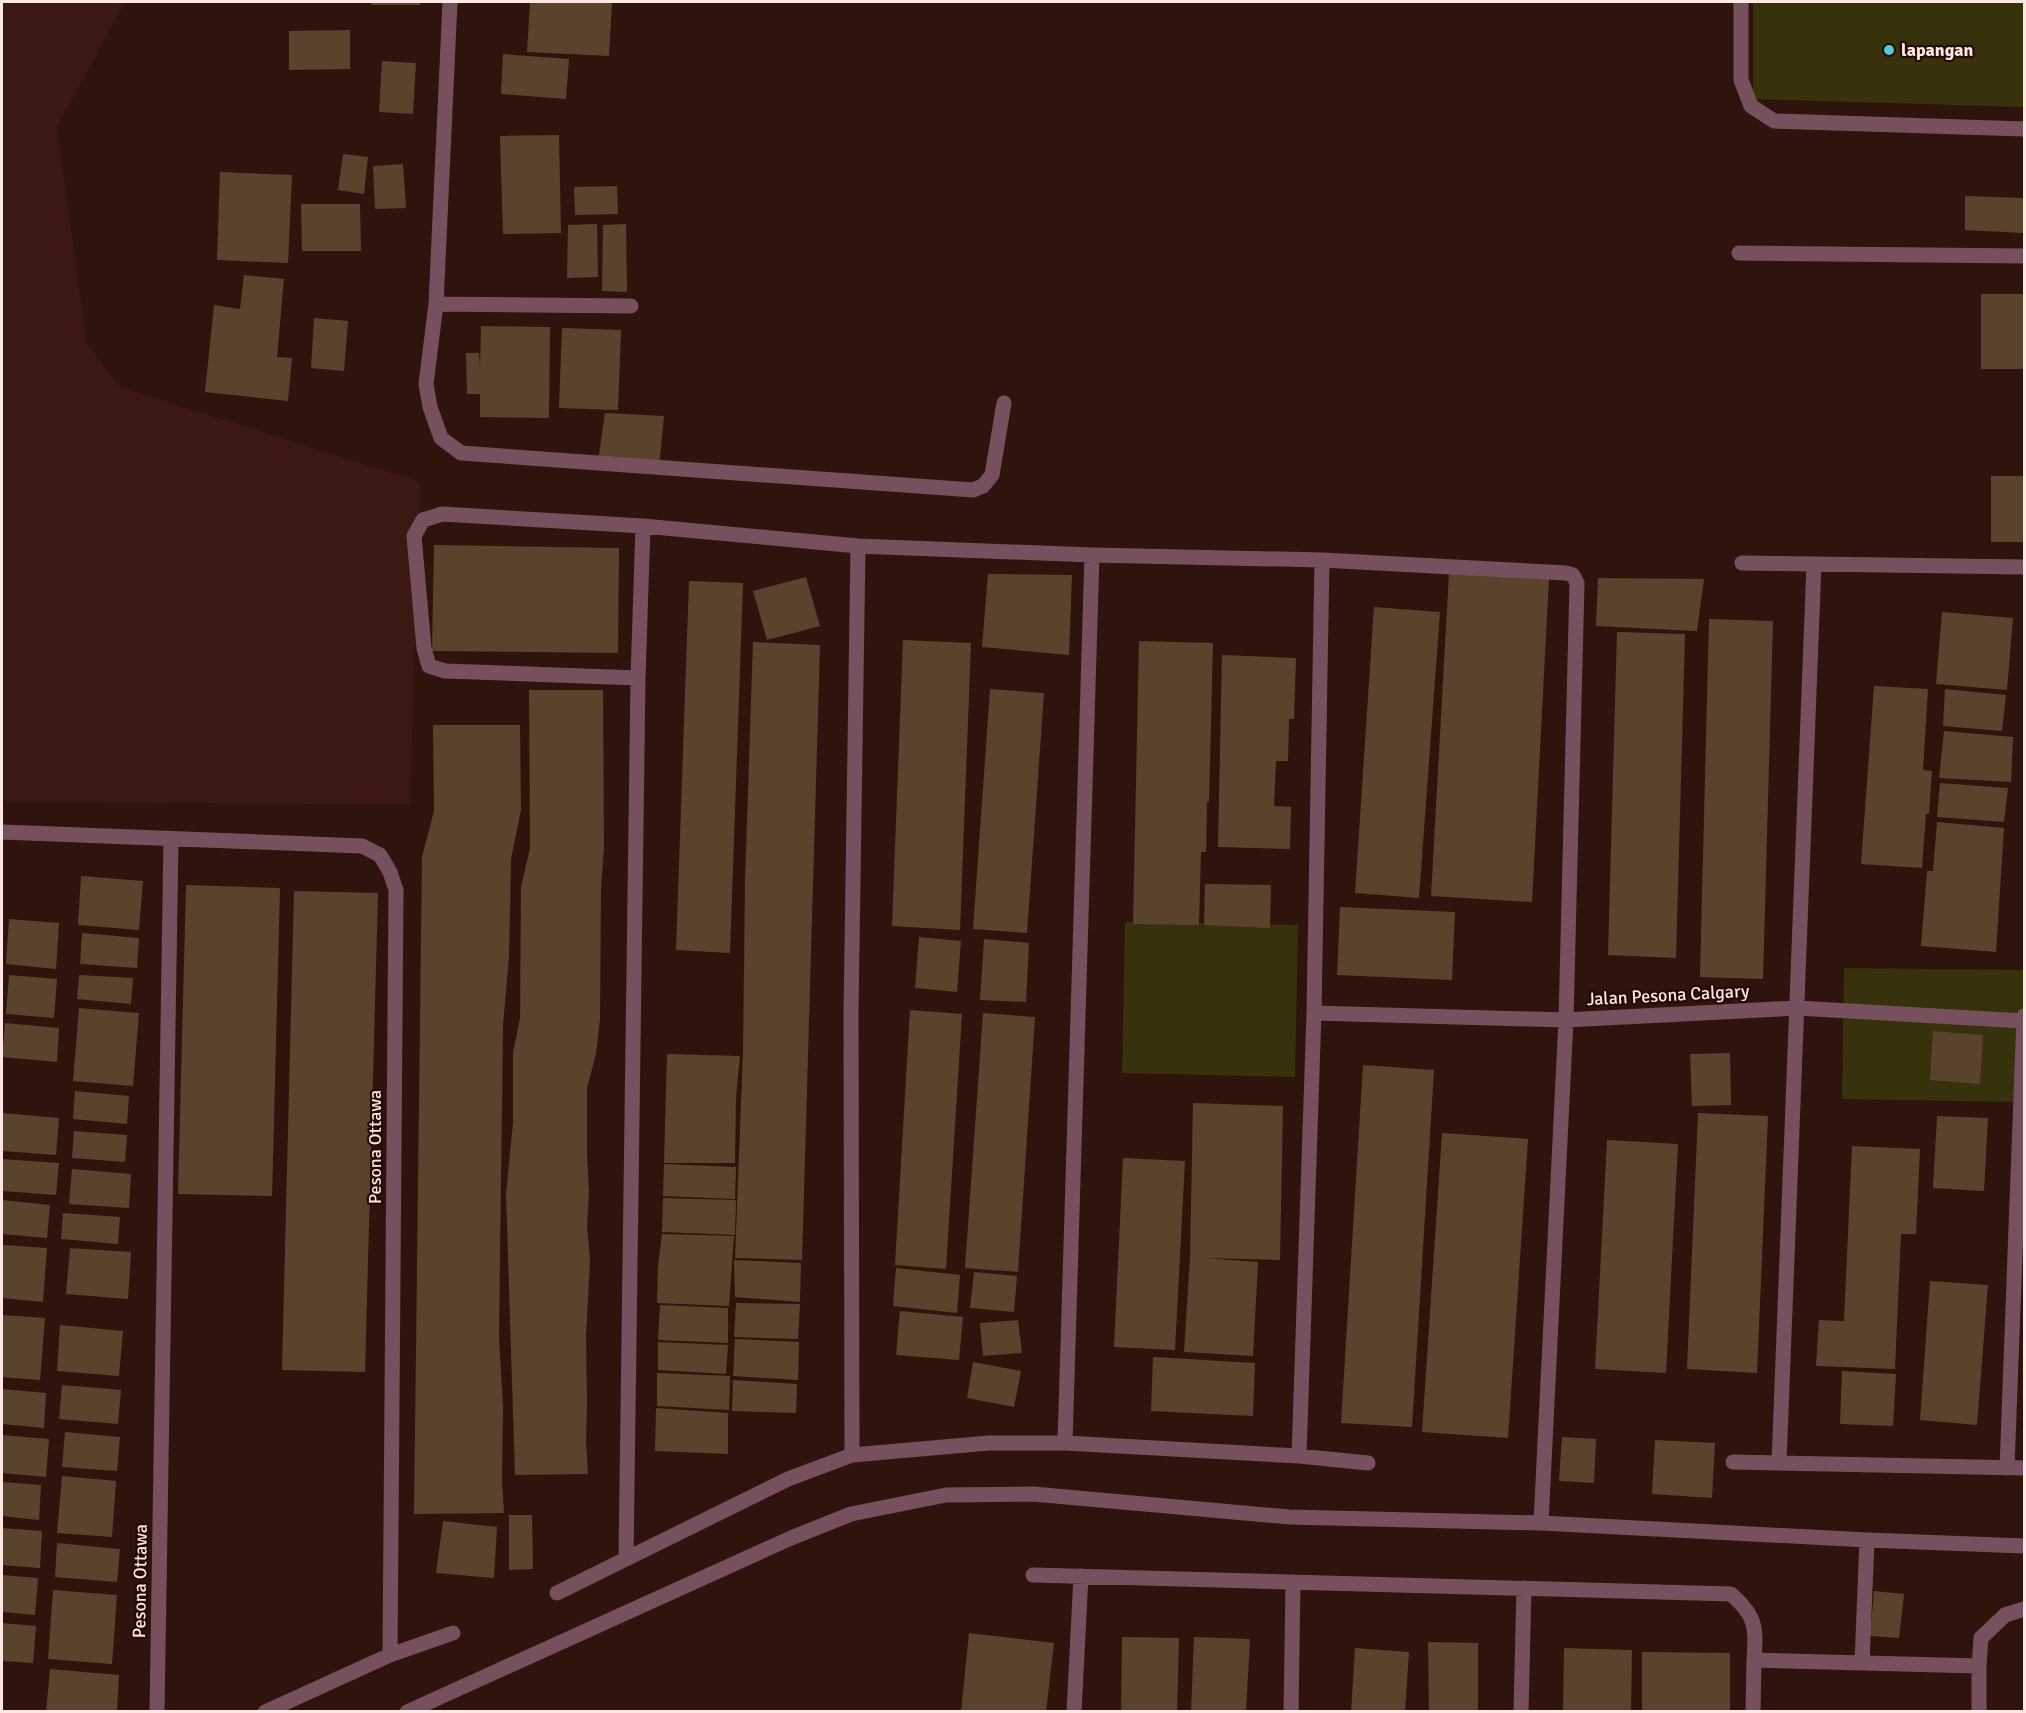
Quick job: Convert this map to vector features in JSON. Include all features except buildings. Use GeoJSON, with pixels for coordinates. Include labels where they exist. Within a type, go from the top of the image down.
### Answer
{"type":"FeatureCollection","features":[{"type":"Feature","properties":{"kind":"street"},"geometry":{"type":"LineString","coordinates":[[450,2],[436,304],[426,384],[430,407],[441,438],[462,453],[973,490],[983,486],[992,475],[1004,402]]}},
{"type":"Feature","properties":{"kind":"street"},"geometry":{"type":"LineString","coordinates":[[1741,2],[1741,80],[1751,106],[1774,121],[2025,129]]}},
{"type":"Feature","properties":{"kind":"street"},"geometry":{"type":"LineString","coordinates":[[1739,253],[2025,256]]}},
{"type":"Feature","properties":{"kind":"street"},"geometry":{"type":"LineString","coordinates":[[436,304],[632,306]]}},
{"type":"Feature","properties":{"kind":"street"},"geometry":{"type":"LineString","coordinates":[[638,678],[445,671],[429,666],[424,648],[414,536],[423,520],[442,514],[643,526],[858,546],[1092,555],[1322,560],[1573,575],[1576,583],[1566,1020],[1542,1523]]}},
{"type":"Feature","properties":{"kind":"street"},"geometry":{"type":"LineString","coordinates":[[626,1559],[638,678],[643,526]]}},
{"type":"Feature","properties":{"kind":"street"},"geometry":{"type":"LineString","coordinates":[[852,1455],[851,1014],[858,546]]}},
{"type":"Feature","properties":{"kind":"street"},"geometry":{"type":"LineString","coordinates":[[1065,1443],[1092,555]]}},
{"type":"Feature","properties":{"kind":"street"},"geometry":{"type":"LineString","coordinates":[[1299,1456],[1314,1013],[1322,560]]}},
{"type":"Feature","properties":{"kind":"street"},"geometry":{"type":"LineString","coordinates":[[1742,563],[2025,567]]}},
{"type":"Feature","properties":{"kind":"street"},"geometry":{"type":"LineString","coordinates":[[1779,1463],[1814,564]]}},
{"type":"Feature","properties":{"kind":"street","name":"Pesona Ottawa"},"geometry":{"type":"LineString","coordinates":[[2,832],[362,846],[380,855],[390,872],[396,890],[390,1655]]}},
{"type":"Feature","properties":{"kind":"street","name":"Pesona Ottawa"},"geometry":{"type":"LineString","coordinates":[[157,1712],[171,839]]}},
{"type":"Feature","properties":{"kind":"street","name":"Jalan Pesona Calgary"},"geometry":{"type":"LineString","coordinates":[[1314,1013],[1566,1020],[1797,1008],[2024,1021]]}},
{"type":"Feature","properties":{"kind":"street"},"geometry":{"type":"LineString","coordinates":[[2007,1468],[2025,1016]]}},
{"type":"Feature","properties":{"kind":"street"},"geometry":{"type":"LineString","coordinates":[[557,1593],[788,1479],[852,1455],[989,1443],[1065,1443],[1299,1456],[1368,1463]]}},
{"type":"Feature","properties":{"kind":"street"},"geometry":{"type":"LineString","coordinates":[[1733,1462],[2025,1468]]}},
{"type":"Feature","properties":{"kind":"street"},"geometry":{"type":"LineString","coordinates":[[407,1712],[791,1538],[851,1514],[945,1496],[1033,1494],[1289,1517],[1542,1523],[2025,1546]]}},
{"type":"Feature","properties":{"kind":"street"},"geometry":{"type":"LineString","coordinates":[[1862,1663],[1868,1540]]}},
{"type":"Feature","properties":{"kind":"street"},"geometry":{"type":"LineString","coordinates":[[1033,1575],[1731,1594],[1748,1609],[1756,1633],[1753,1712]]}},
{"type":"Feature","properties":{"kind":"street"},"geometry":{"type":"LineString","coordinates":[[1074,1712],[1081,1576]]}},
{"type":"Feature","properties":{"kind":"street"},"geometry":{"type":"LineString","coordinates":[[1291,1712],[1293,1582]]}},
{"type":"Feature","properties":{"kind":"street"},"geometry":{"type":"LineString","coordinates":[[1521,1712],[1524,1588]]}},
{"type":"Feature","properties":{"kind":"street"},"geometry":{"type":"LineString","coordinates":[[1979,1712],[1981,1638],[2005,1615],[2025,1610]]}},
{"type":"Feature","properties":{"kind":"street"},"geometry":{"type":"LineString","coordinates":[[265,1712],[390,1655],[453,1633]]}},
{"type":"Feature","properties":{"kind":"street"},"geometry":{"type":"LineString","coordinates":[[1754,1660],[1979,1666]]}},
{"type":"Feature","properties":{"kind":"shaded area"},"geometry":{"type":"Polygon","coordinates":[[[2,2],[125,2],[57,127],[87,344],[120,387],[420,482],[410,805],[2,801],[2,2]]]}},
{"type":"Feature","properties":{"kind":"shaded area","name":"lapangan"},"geometry":{"type":"Polygon","coordinates":[[[1753,2],[2024,2],[2024,107],[1753,99],[1753,2]]]}},
{"type":"Feature","properties":{"kind":"shaded area"},"geometry":{"type":"Polygon","coordinates":[[[1125,922],[1298,925],[1295,1077],[1122,1073],[1125,922]]]}},
{"type":"Feature","properties":{"kind":"shaded area"},"geometry":{"type":"Polygon","coordinates":[[[1844,968],[2023,970],[2022,1102],[1842,1099],[1844,968]]]}},
{"type":"Feature","properties":{"kind":"place","name":"lapangan"},"geometry":{"type":"Point","coordinates":[1889,50]}}]}
